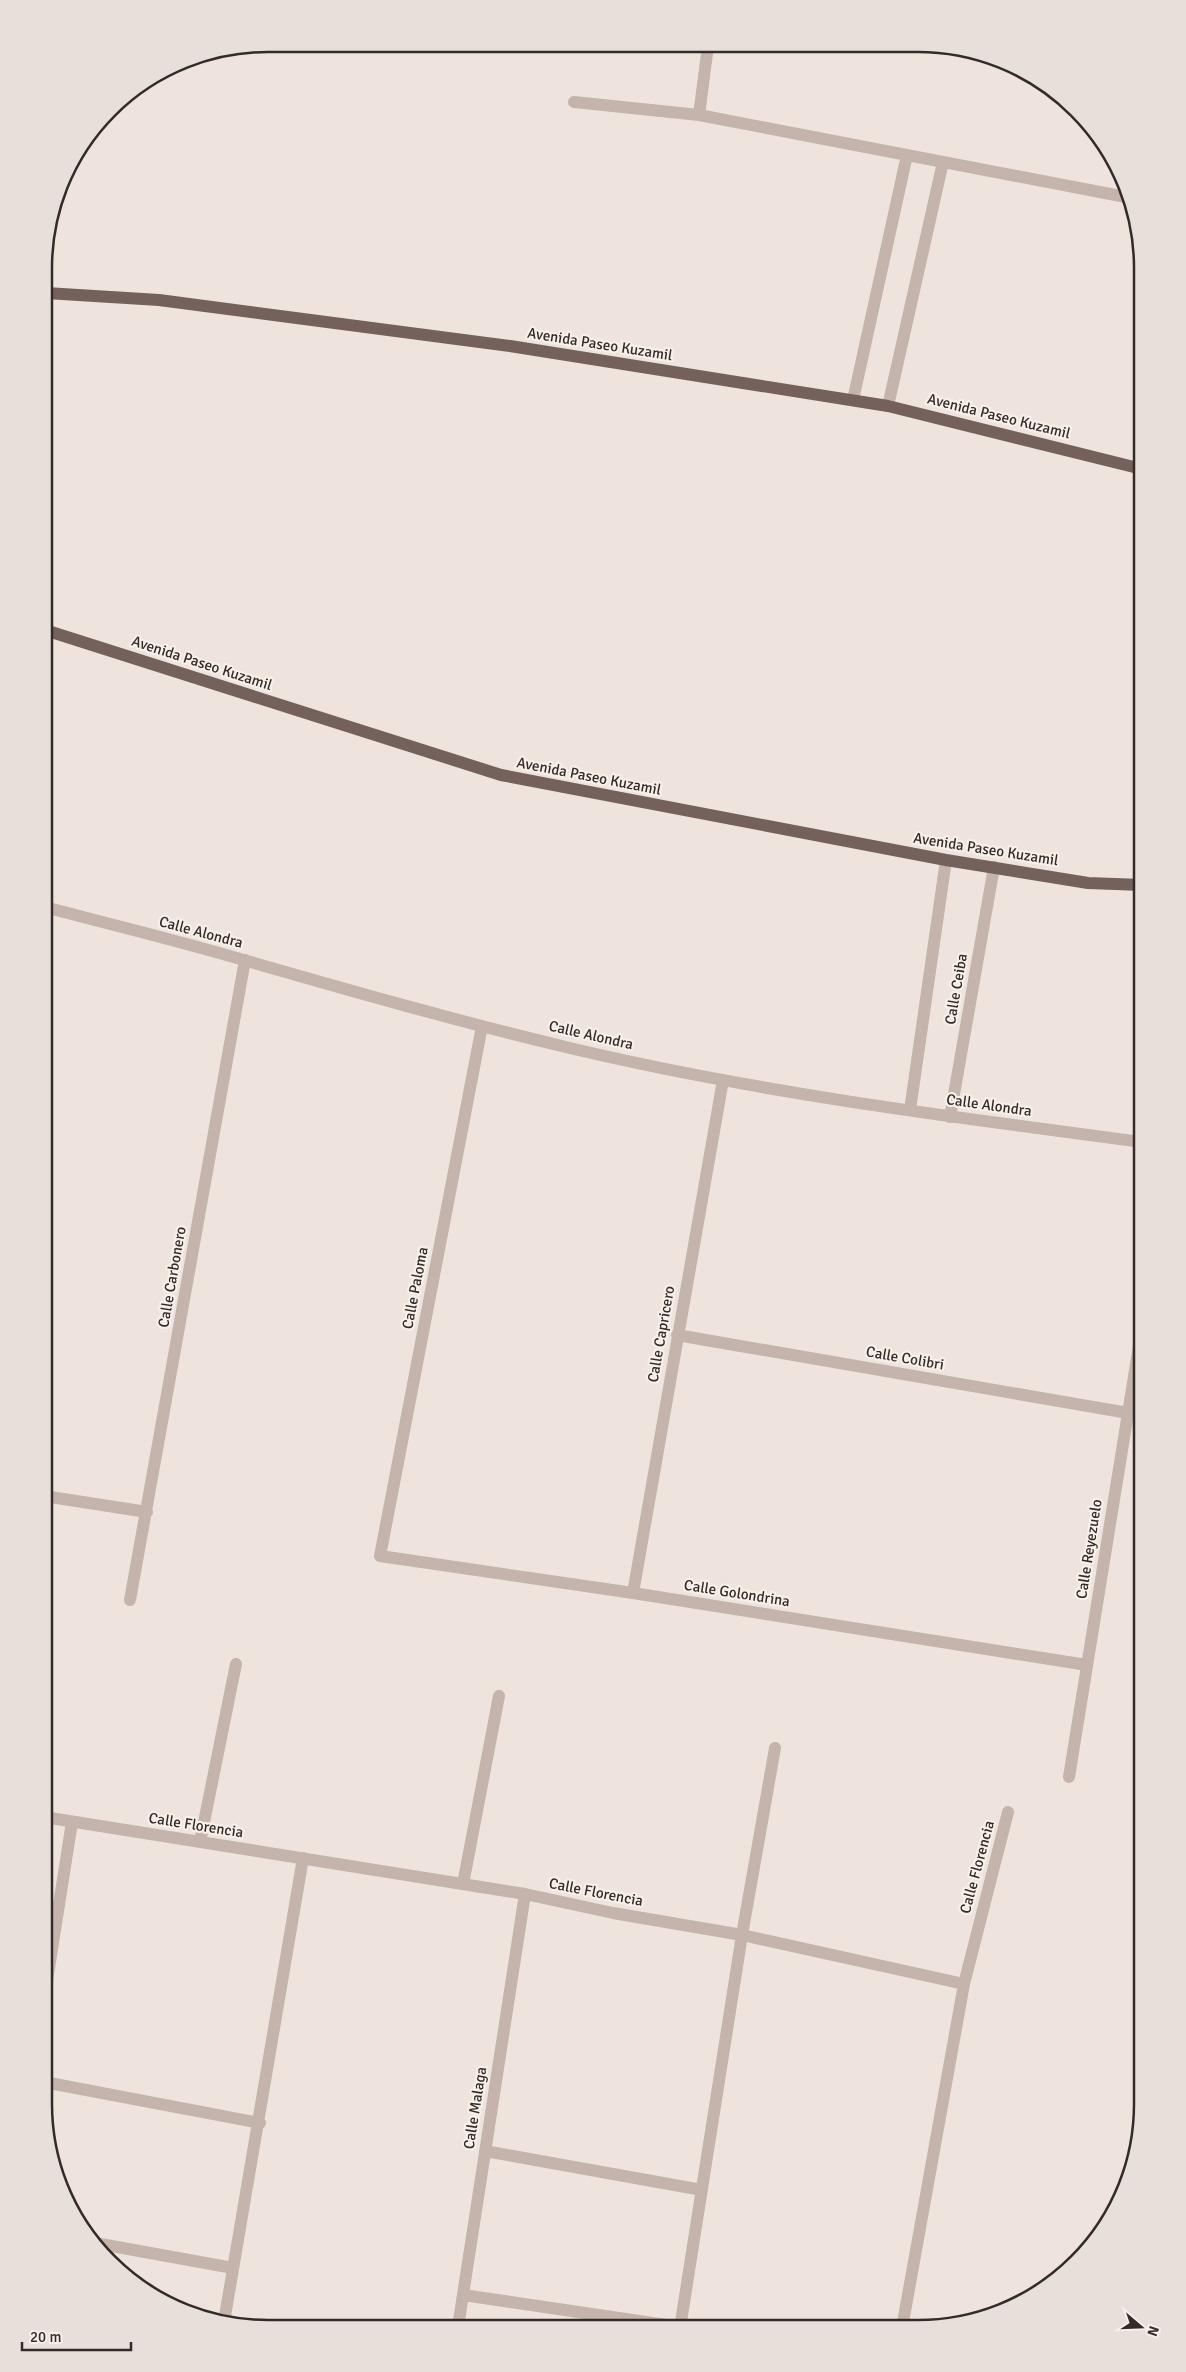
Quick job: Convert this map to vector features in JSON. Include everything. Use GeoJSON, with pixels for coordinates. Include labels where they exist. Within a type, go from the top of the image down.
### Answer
{"type":"FeatureCollection","features":[{"type":"Feature","properties":{"kind":"main road","name":"Avenida Paseo Kuzamil"},"geometry":{"type":"LineString","coordinates":[[52,293],[159,300],[510,346],[853,400],[888,406],[1134,467]]}},
{"type":"Feature","properties":{"kind":"main road","name":"Avenida Paseo Kuzamil"},"geometry":{"type":"LineString","coordinates":[[52,632],[501,775],[946,860],[1088,883],[1134,885]]}},
{"type":"Feature","properties":{"kind":"street"},"geometry":{"type":"LineString","coordinates":[[699,114],[707,52]]}},
{"type":"Feature","properties":{"kind":"street"},"geometry":{"type":"LineString","coordinates":[[574,102],[699,114],[1121,196]]}},
{"type":"Feature","properties":{"kind":"street"},"geometry":{"type":"LineString","coordinates":[[853,400],[907,155]]}},
{"type":"Feature","properties":{"kind":"street"},"geometry":{"type":"LineString","coordinates":[[888,406],[943,162]]}},
{"type":"Feature","properties":{"kind":"street","name":"Calle Ceiba"},"geometry":{"type":"LineString","coordinates":[[910,1110],[946,860]]}},
{"type":"Feature","properties":{"kind":"street","name":"Calle Ceiba"},"geometry":{"type":"LineString","coordinates":[[950,1117],[994,867]]}},
{"type":"Feature","properties":{"kind":"street","name":"Calle Alondra"},"geometry":{"type":"LineString","coordinates":[[52,909],[245,960],[362,995],[575,1050],[722,1080],[950,1117],[1134,1141]]}},
{"type":"Feature","properties":{"kind":"street","name":"Calle Carbonero"},"geometry":{"type":"LineString","coordinates":[[130,1600],[245,960]]}},
{"type":"Feature","properties":{"kind":"street","name":"Calle Paloma"},"geometry":{"type":"LineString","coordinates":[[380,1556],[482,1026]]}},
{"type":"Feature","properties":{"kind":"street","name":"Calle Capricero"},"geometry":{"type":"LineString","coordinates":[[633,1593],[722,1080]]}},
{"type":"Feature","properties":{"kind":"street","name":"Calle Colibri"},"geometry":{"type":"LineString","coordinates":[[677,1335],[1128,1413]]}},
{"type":"Feature","properties":{"kind":"street","name":"Calle Reyezuelo"},"geometry":{"type":"LineString","coordinates":[[1069,1777],[1134,1376]]}},
{"type":"Feature","properties":{"kind":"street"},"geometry":{"type":"LineString","coordinates":[[52,1497],[147,1512]]}},
{"type":"Feature","properties":{"kind":"street","name":"Calle Golondrina"},"geometry":{"type":"LineString","coordinates":[[380,1556],[633,1593],[1087,1665]]}},
{"type":"Feature","properties":{"kind":"street"},"geometry":{"type":"LineString","coordinates":[[200,1842],[236,1664]]}},
{"type":"Feature","properties":{"kind":"street"},"geometry":{"type":"LineString","coordinates":[[463,1884],[499,1696]]}},
{"type":"Feature","properties":{"kind":"street"},"geometry":{"type":"LineString","coordinates":[[681,2320],[742,1935],[775,1748]]}},
{"type":"Feature","properties":{"kind":"street","name":"Calle Florencia"},"geometry":{"type":"LineString","coordinates":[[52,1818],[525,1894],[613,1913],[742,1935],[964,1984],[1008,1812]]}},
{"type":"Feature","properties":{"kind":"street"},"geometry":{"type":"LineString","coordinates":[[52,1949],[72,1822]]}},
{"type":"Feature","properties":{"kind":"street"},"geometry":{"type":"LineString","coordinates":[[225,2315],[260,2123],[303,1858]]}},
{"type":"Feature","properties":{"kind":"street","name":"Calle Malaga"},"geometry":{"type":"LineString","coordinates":[[459,2320],[525,1894]]}},
{"type":"Feature","properties":{"kind":"street"},"geometry":{"type":"LineString","coordinates":[[903,2320],[964,1984]]}},
{"type":"Feature","properties":{"kind":"street"},"geometry":{"type":"LineString","coordinates":[[52,2084],[260,2123]]}},
{"type":"Feature","properties":{"kind":"street"},"geometry":{"type":"LineString","coordinates":[[485,2151],[702,2190]]}},
{"type":"Feature","properties":{"kind":"street"},"geometry":{"type":"LineString","coordinates":[[105,2245],[233,2268]]}},
{"type":"Feature","properties":{"kind":"street"},"geometry":{"type":"LineString","coordinates":[[463,2295],[633,2320]]}}]}
